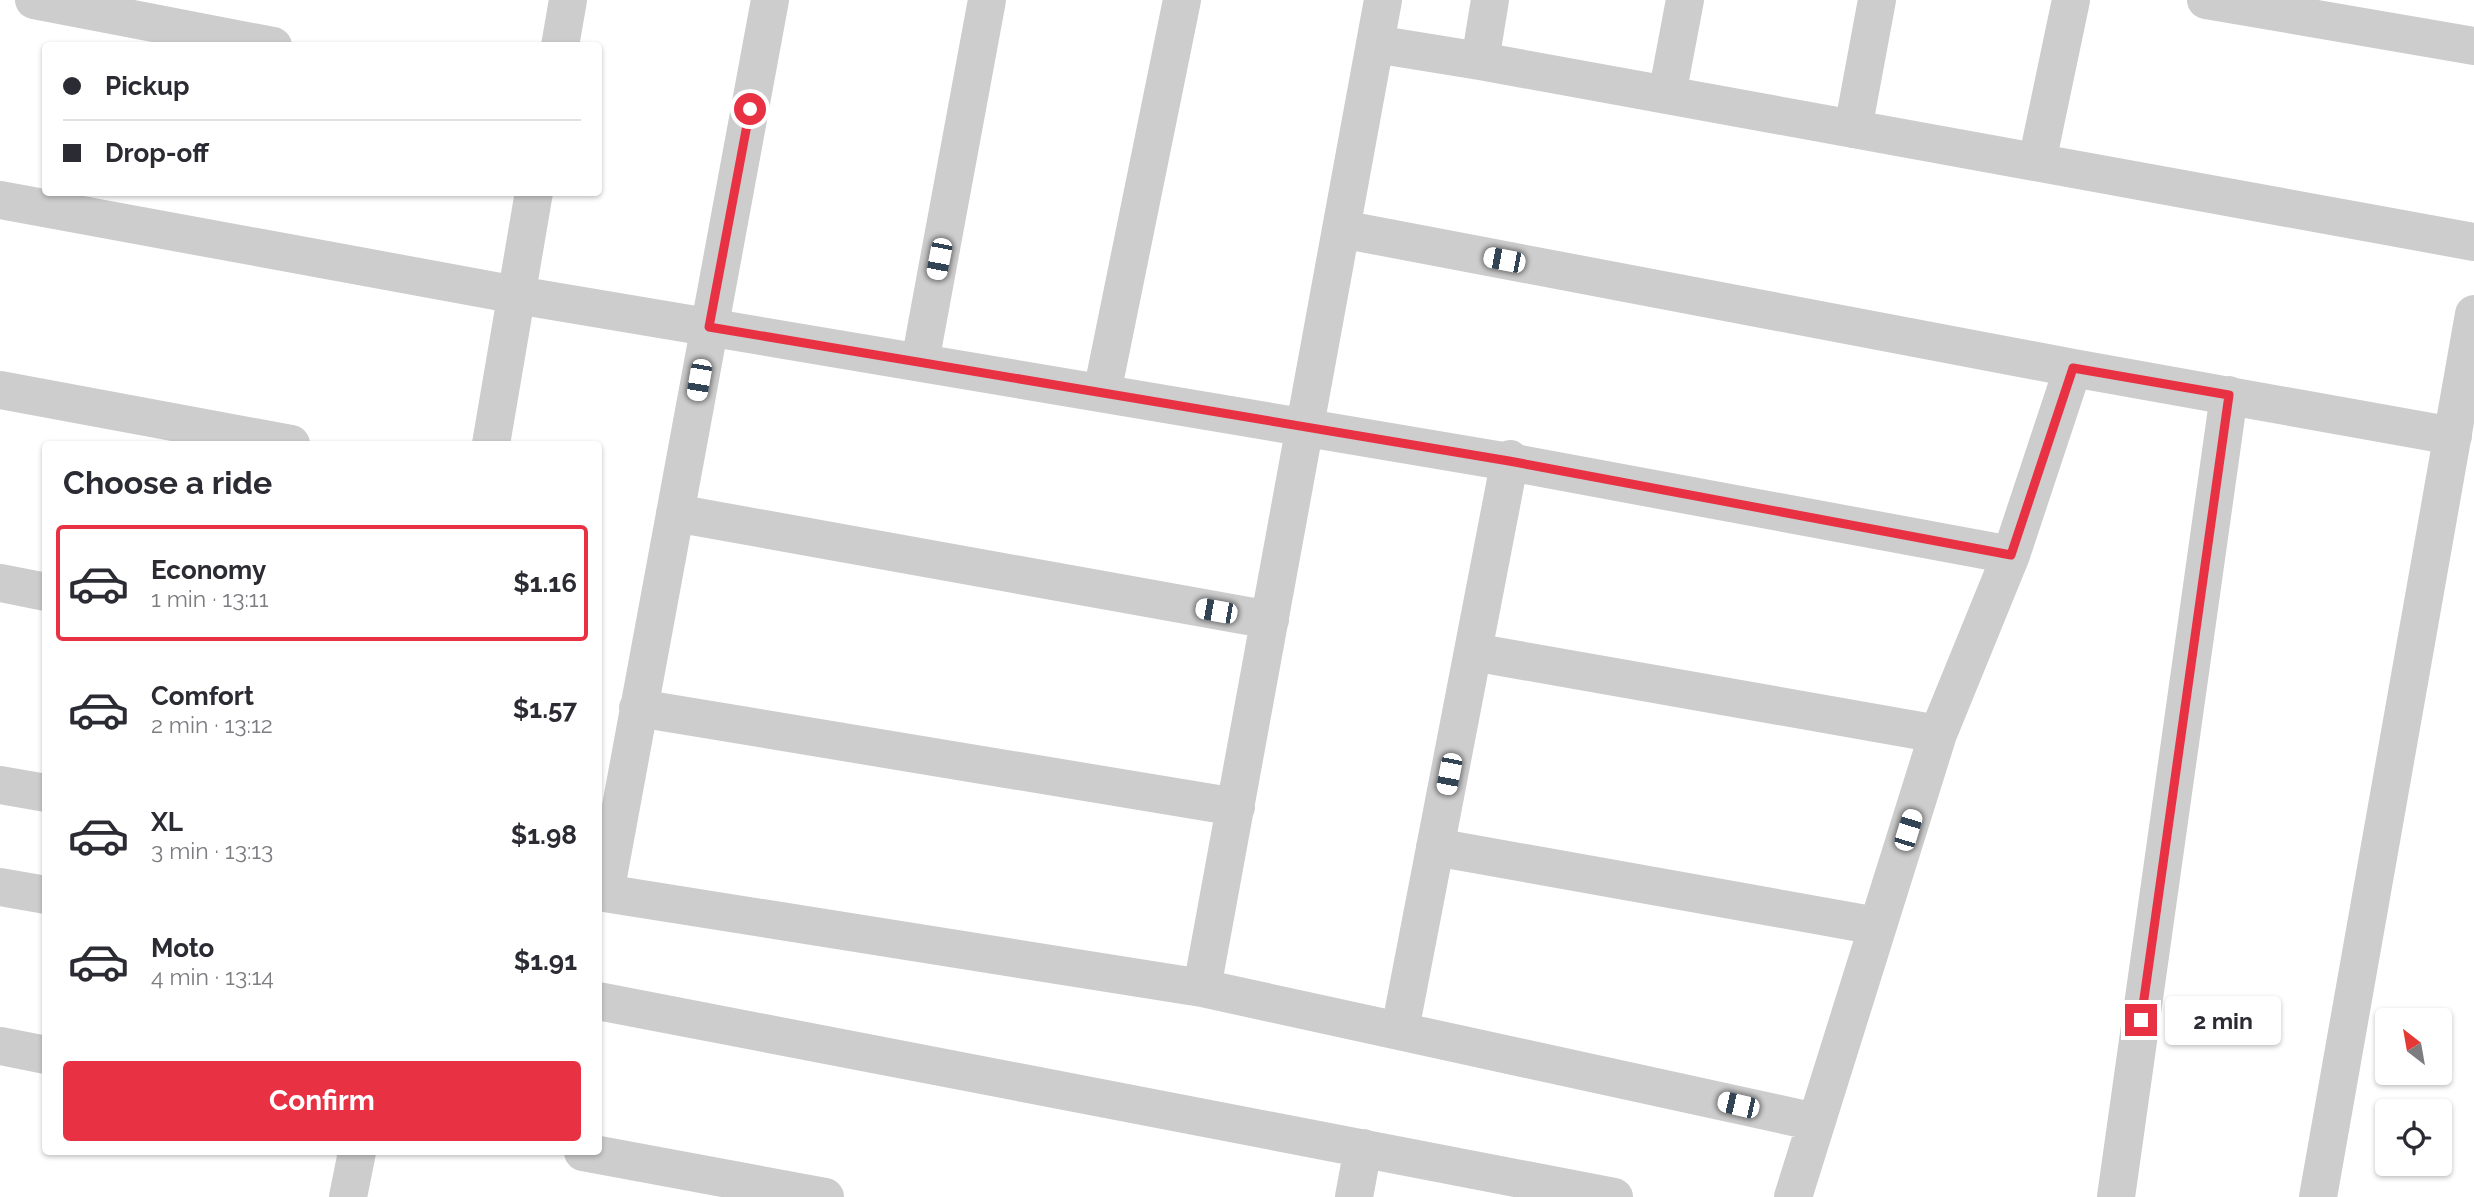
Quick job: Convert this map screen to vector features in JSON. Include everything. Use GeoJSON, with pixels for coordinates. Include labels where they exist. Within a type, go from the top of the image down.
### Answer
{"type":"FeatureCollection","features":[{"type":"Feature","properties":{"kind":"street"},"geometry":{"type":"LineString","coordinates":[[34,0],[252,42]]}},
{"type":"Feature","properties":{"kind":"street"},"geometry":{"type":"LineString","coordinates":[[561,42],[568,0]]}},
{"type":"Feature","properties":{"kind":"street"},"geometry":{"type":"LineString","coordinates":[[770,0],[639,708],[602,893],[1202,988],[1816,1122]]}},
{"type":"Feature","properties":{"kind":"street"},"geometry":{"type":"LineString","coordinates":[[920,362],[987,0]]}},
{"type":"Feature","properties":{"kind":"street"},"geometry":{"type":"LineString","coordinates":[[1102,393],[1182,0]]}},
{"type":"Feature","properties":{"kind":"street"},"geometry":{"type":"LineString","coordinates":[[1202,988],[1383,0]]}},
{"type":"Feature","properties":{"kind":"street"},"geometry":{"type":"LineString","coordinates":[[1480,61],[1490,0]]}},
{"type":"Feature","properties":{"kind":"street"},"geometry":{"type":"LineString","coordinates":[[1667,95],[1685,0]]}},
{"type":"Feature","properties":{"kind":"street"},"geometry":{"type":"LineString","coordinates":[[1853,129],[1877,0]]}},
{"type":"Feature","properties":{"kind":"street"},"geometry":{"type":"LineString","coordinates":[[2037,162],[2071,0]]}},
{"type":"Feature","properties":{"kind":"street"},"geometry":{"type":"LineString","coordinates":[[2206,0],[2309,8],[2474,46]]}},
{"type":"Feature","properties":{"kind":"street"},"geometry":{"type":"LineString","coordinates":[[1375,44],[2474,242]]}},
{"type":"Feature","properties":{"kind":"street"},"geometry":{"type":"LineString","coordinates":[[492,441],[533,196]]}},
{"type":"Feature","properties":{"kind":"street"},"geometry":{"type":"LineString","coordinates":[[0,200],[517,295],[1509,460],[2011,555]]}},
{"type":"Feature","properties":{"kind":"street"},"geometry":{"type":"LineString","coordinates":[[1341,229],[2073,368],[2453,436]]}},
{"type":"Feature","properties":{"kind":"street"},"geometry":{"type":"LineString","coordinates":[[2318,1197],[2474,314]]}},
{"type":"Feature","properties":{"kind":"street"},"geometry":{"type":"LineString","coordinates":[[1793,1197],[1938,734],[2011,555],[2073,368]]}},
{"type":"Feature","properties":{"kind":"street"},"geometry":{"type":"LineString","coordinates":[[0,390],[275,441]]}},
{"type":"Feature","properties":{"kind":"street"},"geometry":{"type":"LineString","coordinates":[[2116,1197],[2229,395]]}},
{"type":"Feature","properties":{"kind":"street"},"geometry":{"type":"LineString","coordinates":[[1400,1030],[1509,460]]}},
{"type":"Feature","properties":{"kind":"street"},"geometry":{"type":"LineString","coordinates":[[675,513],[1270,620]]}},
{"type":"Feature","properties":{"kind":"street"},"geometry":{"type":"LineString","coordinates":[[0,583],[42,591]]}},
{"type":"Feature","properties":{"kind":"street"},"geometry":{"type":"LineString","coordinates":[[1473,652],[1938,734]]}},
{"type":"Feature","properties":{"kind":"street"},"geometry":{"type":"LineString","coordinates":[[639,708],[1236,807]]}},
{"type":"Feature","properties":{"kind":"street"},"geometry":{"type":"LineString","coordinates":[[0,785],[42,792]]}},
{"type":"Feature","properties":{"kind":"street"},"geometry":{"type":"LineString","coordinates":[[1435,847],[1877,926]]}},
{"type":"Feature","properties":{"kind":"street"},"geometry":{"type":"LineString","coordinates":[[0,887],[42,894]]}},
{"type":"Feature","properties":{"kind":"street"},"geometry":{"type":"LineString","coordinates":[[602,1002],[1614,1197]]}},
{"type":"Feature","properties":{"kind":"street"},"geometry":{"type":"LineString","coordinates":[[0,1046],[42,1054]]}},
{"type":"Feature","properties":{"kind":"street"},"geometry":{"type":"LineString","coordinates":[[1353,1197],[1363,1148]]}},
{"type":"Feature","properties":{"kind":"street"},"geometry":{"type":"LineString","coordinates":[[348,1197],[356,1155]]}},
{"type":"Feature","properties":{"kind":"street"},"geometry":{"type":"LineString","coordinates":[[599,1155],[825,1197]]}},
{"type":"Feature","properties":{"kind":"route"},"geometry":{"type":"LineString","coordinates":[[750,109],[709,327],[1509,461],[2011,555],[2073,368],[2229,395],[2141,1020]]}}]}
